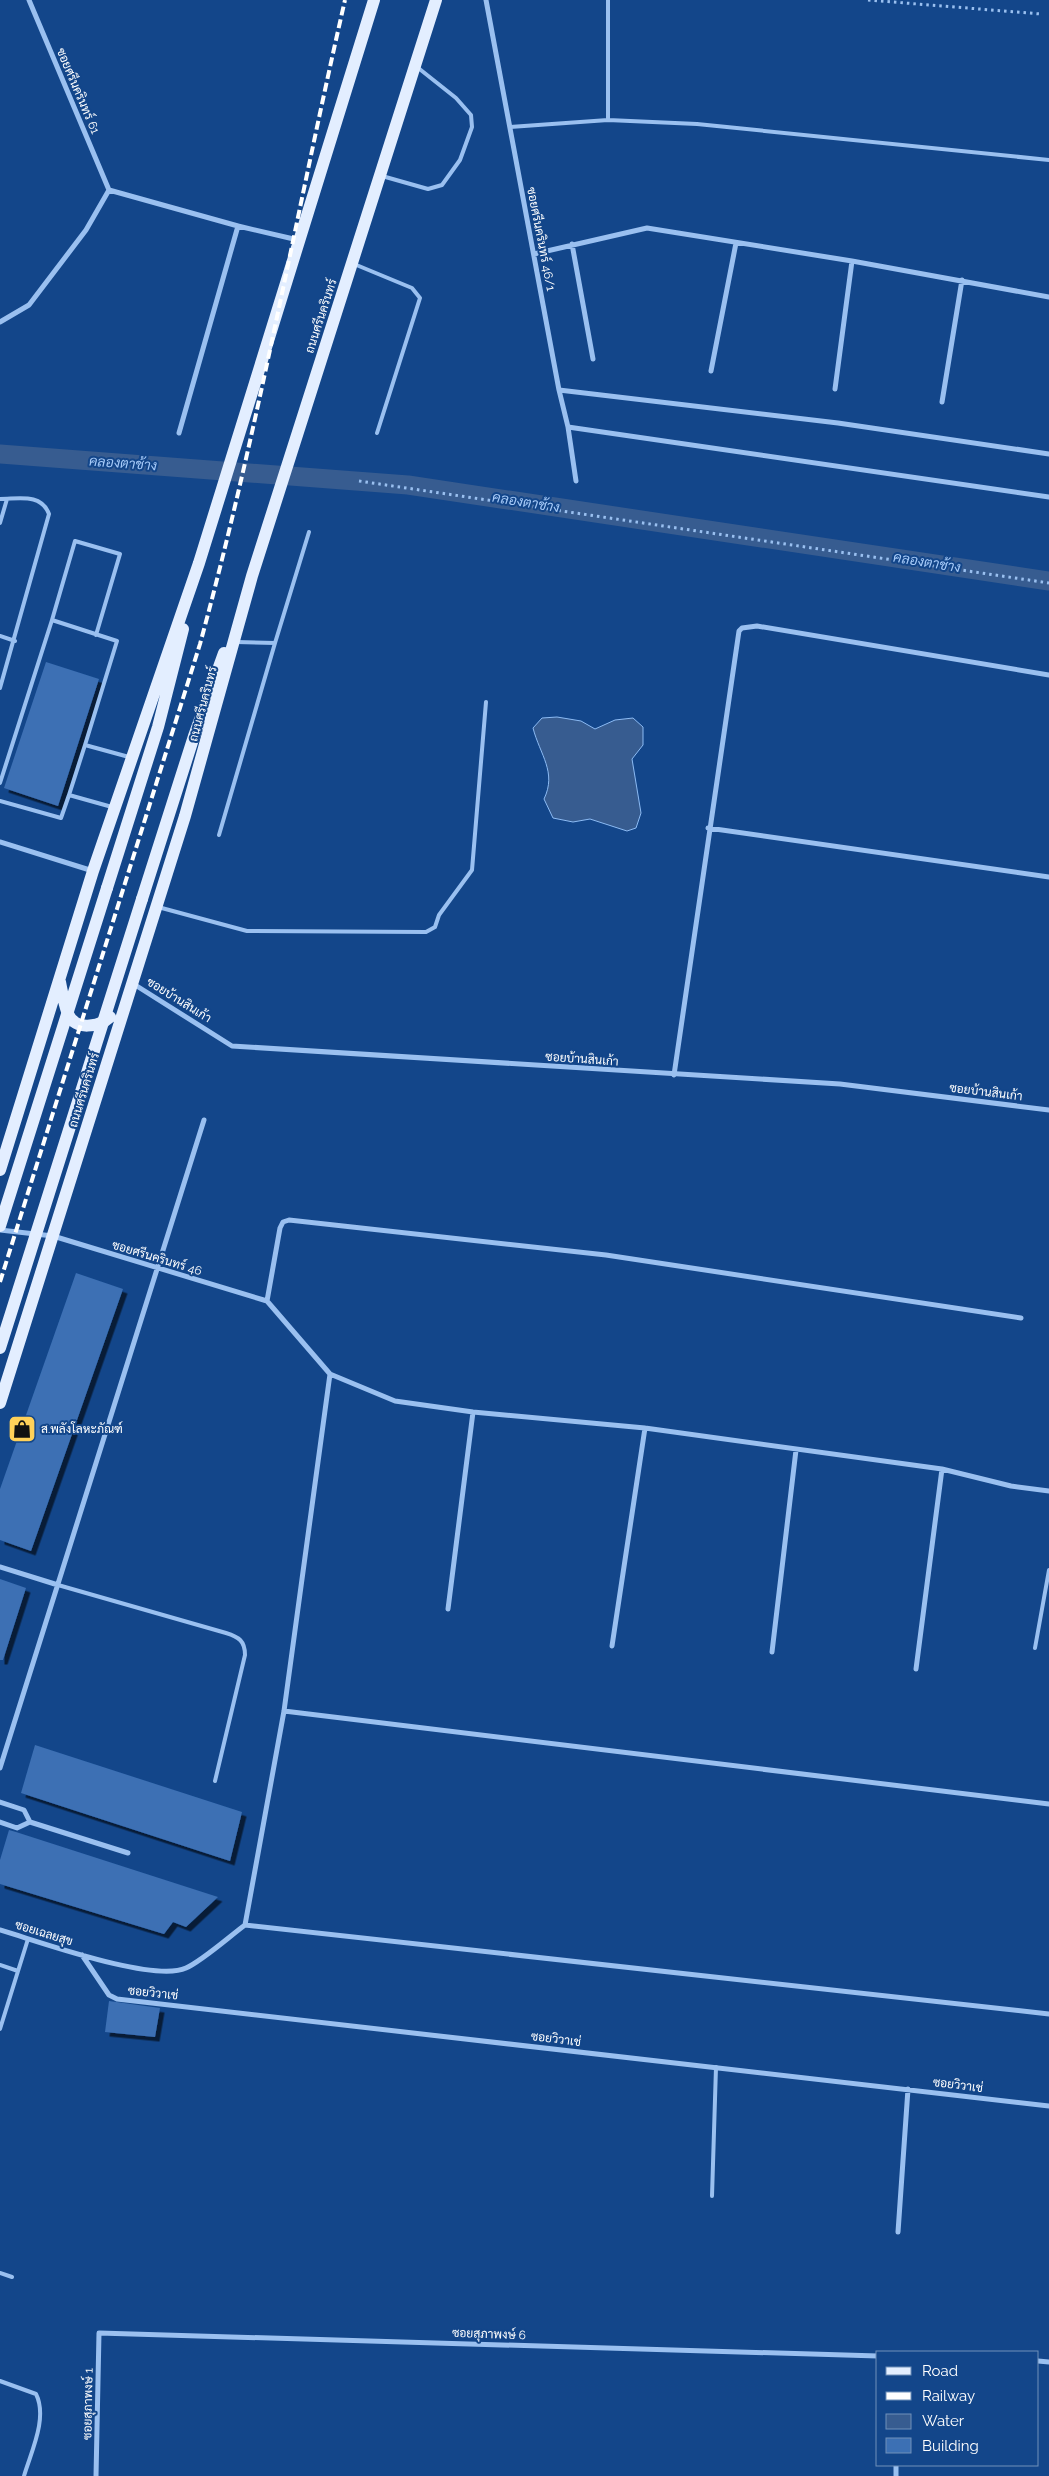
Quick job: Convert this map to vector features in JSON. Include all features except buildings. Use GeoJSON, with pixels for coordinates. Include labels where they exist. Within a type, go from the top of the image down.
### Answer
{"type":"FeatureCollection","features":[{"type":"Feature","properties":{"kind":"main road"},"geometry":{"type":"LineString","coordinates":[[0,1170],[93,871],[199,563],[374,0]]}},
{"type":"Feature","properties":{"kind":"main road","name":"ถนนศรีนครินทร์"},"geometry":{"type":"LineString","coordinates":[[0,1403],[202,760],[252,576],[280,485],[434,4]]}},
{"type":"Feature","properties":{"kind":"main road"},"geometry":{"type":"LineString","coordinates":[[0,1226],[169,687],[199,563]]}},
{"type":"Feature","properties":{"kind":"main road"},"geometry":{"type":"LineString","coordinates":[[0,1348],[194,736],[252,576]]}},
{"type":"Feature","properties":{"kind":"main road"},"geometry":{"type":"LineString","coordinates":[[60,980],[68,1014],[78,1024],[87,1026],[99,1025],[126,1001]]}},
{"type":"Feature","properties":{"kind":"street","name":"ซอยศรีนครินทร์ 61"},"geometry":{"type":"LineString","coordinates":[[29,0],[109,190]]}},
{"type":"Feature","properties":{"kind":"street","name":"ซอยศรีนครินทร์ 46/1"},"geometry":{"type":"LineString","coordinates":[[486,0],[559,390],[568,426],[576,481]]}},
{"type":"Feature","properties":{"kind":"street"},"geometry":{"type":"LineString","coordinates":[[0,322],[29,305],[86,230],[109,190],[238,226],[299,240]]}},
{"type":"Feature","properties":{"kind":"street"},"geometry":{"type":"LineString","coordinates":[[179,433],[238,226]]}},
{"type":"Feature","properties":{"kind":"street"},"geometry":{"type":"LineString","coordinates":[[534,254],[647,228],[852,261],[1049,297]]}},
{"type":"Feature","properties":{"kind":"street"},"geometry":{"type":"LineString","coordinates":[[711,371],[736,243]]}},
{"type":"Feature","properties":{"kind":"street"},"geometry":{"type":"LineString","coordinates":[[572,244],[593,359]]}},
{"type":"Feature","properties":{"kind":"street"},"geometry":{"type":"LineString","coordinates":[[835,389],[852,261]]}},
{"type":"Feature","properties":{"kind":"street"},"geometry":{"type":"LineString","coordinates":[[942,402],[962,280]]}},
{"type":"Feature","properties":{"kind":"street"},"geometry":{"type":"LineString","coordinates":[[559,390],[838,422],[1049,454]]}},
{"type":"Feature","properties":{"kind":"street"},"geometry":{"type":"LineString","coordinates":[[568,426],[1049,497]]}},
{"type":"Feature","properties":{"kind":"street"},"geometry":{"type":"LineString","coordinates":[[674,1075],[708,828],[739,631],[742,628],[756,626],[1049,675]]}},
{"type":"Feature","properties":{"kind":"street"},"geometry":{"type":"LineString","coordinates":[[708,828],[1049,877]]}},
{"type":"Feature","properties":{"kind":"street"},"geometry":{"type":"LineString","coordinates":[[0,842],[93,871]]}},
{"type":"Feature","properties":{"kind":"street","name":"ซอยบ้านสินเก้า"},"geometry":{"type":"LineString","coordinates":[[132,982],[232,1046],[840,1084],[1049,1110]]}},
{"type":"Feature","properties":{"kind":"street"},"geometry":{"type":"LineString","coordinates":[[0,1768],[204,1120]]}},
{"type":"Feature","properties":{"kind":"street"},"geometry":{"type":"LineString","coordinates":[[1020,1318],[606,1255],[290,1220],[283,1222],[280,1228],[267,1300],[330,1374],[396,1400],[473,1412],[645,1428],[942,1469],[1011,1486],[1049,1491]]}},
{"type":"Feature","properties":{"kind":"street","name":"ซอยศรีนครินทร์ 46"},"geometry":{"type":"LineString","coordinates":[[0,1230],[53,1236],[158,1269],[267,1300]]}},
{"type":"Feature","properties":{"kind":"street"},"geometry":{"type":"LineString","coordinates":[[330,1374],[284,1711],[245,1925],[1049,2014]]}},
{"type":"Feature","properties":{"kind":"street"},"geometry":{"type":"LineString","coordinates":[[448,1609],[473,1412]]}},
{"type":"Feature","properties":{"kind":"street"},"geometry":{"type":"LineString","coordinates":[[612,1646],[645,1428]]}},
{"type":"Feature","properties":{"kind":"street"},"geometry":{"type":"LineString","coordinates":[[772,1652],[796,1450]]}},
{"type":"Feature","properties":{"kind":"street"},"geometry":{"type":"LineString","coordinates":[[916,1669],[942,1469]]}},
{"type":"Feature","properties":{"kind":"street"},"geometry":{"type":"LineString","coordinates":[[0,1567],[58,1585]]}},
{"type":"Feature","properties":{"kind":"street"},"geometry":{"type":"LineString","coordinates":[[284,1711],[1049,1804]]}},
{"type":"Feature","properties":{"kind":"street"},"geometry":{"type":"LineString","coordinates":[[0,1802],[24,1810],[30,1822]]}},
{"type":"Feature","properties":{"kind":"street"},"geometry":{"type":"LineString","coordinates":[[0,1822],[17,1828],[30,1822],[128,1853]]}},
{"type":"Feature","properties":{"kind":"street","name":"ซอยเฉลยสุข"},"geometry":{"type":"LineString","coordinates":[[0,1930],[82,1955],[166,1972],[186,1968],[245,1925]]}},
{"type":"Feature","properties":{"kind":"street","name":"ซอยวิวาเช่"},"geometry":{"type":"LineString","coordinates":[[82,1955],[108,1995],[117,1999],[1049,2106]]}},
{"type":"Feature","properties":{"kind":"street"},"geometry":{"type":"LineString","coordinates":[[898,2232],[908,2089]]}},
{"type":"Feature","properties":{"kind":"street","name":"ซอยสุภาพงษ์ 6"},"geometry":{"type":"LineString","coordinates":[[99,2333],[876,2356]]}},
{"type":"Feature","properties":{"kind":"street","name":"ซอยสุภาพงษ์ 1"},"geometry":{"type":"LineString","coordinates":[[96,2476],[99,2333]]}},
{"type":"Feature","properties":{"kind":"lane"},"geometry":{"type":"LineString","coordinates":[[608,0],[608,120]]}},
{"type":"Feature","properties":{"kind":"lane"},"geometry":{"type":"LineString","coordinates":[[380,175],[428,189],[442,185],[460,160],[472,126],[470,115],[456,98],[415,66]]}},
{"type":"Feature","properties":{"kind":"lane"},"geometry":{"type":"LineString","coordinates":[[510,127],[608,120],[697,124],[1049,160]]}},
{"type":"Feature","properties":{"kind":"lane"},"geometry":{"type":"LineString","coordinates":[[352,263],[414,289],[420,298],[377,433]]}},
{"type":"Feature","properties":{"kind":"lane"},"geometry":{"type":"LineString","coordinates":[[0,499],[33,498],[40,501],[46,507],[49,514],[0,688]]}},
{"type":"Feature","properties":{"kind":"lane"},"geometry":{"type":"LineString","coordinates":[[0,523],[7,499]]}},
{"type":"Feature","properties":{"kind":"lane"},"geometry":{"type":"LineString","coordinates":[[219,835],[309,532]]}},
{"type":"Feature","properties":{"kind":"lane"},"geometry":{"type":"LineString","coordinates":[[0,783],[76,541],[120,554],[96,635]]}},
{"type":"Feature","properties":{"kind":"lane"},"geometry":{"type":"LineString","coordinates":[[0,801],[61,818],[70,795],[116,641],[52,620]]}},
{"type":"Feature","properties":{"kind":"lane"},"geometry":{"type":"LineString","coordinates":[[0,636],[15,640]]}},
{"type":"Feature","properties":{"kind":"lane"},"geometry":{"type":"LineString","coordinates":[[234,642],[275,643]]}},
{"type":"Feature","properties":{"kind":"lane"},"geometry":{"type":"LineString","coordinates":[[156,906],[247,931],[426,932],[432,930],[439,915],[472,870],[486,702]]}},
{"type":"Feature","properties":{"kind":"lane"},"geometry":{"type":"LineString","coordinates":[[85,745],[131,758]]}},
{"type":"Feature","properties":{"kind":"lane"},"geometry":{"type":"LineString","coordinates":[[70,795],[115,808]]}},
{"type":"Feature","properties":{"kind":"lane"},"geometry":{"type":"LineString","coordinates":[[1035,1648],[1049,1570]]}},
{"type":"Feature","properties":{"kind":"lane"},"geometry":{"type":"LineString","coordinates":[[58,1585],[226,1633],[237,1637],[242,1642],[245,1646],[245,1655],[215,1781]]}},
{"type":"Feature","properties":{"kind":"lane"},"geometry":{"type":"LineString","coordinates":[[0,2029],[28,1938]]}},
{"type":"Feature","properties":{"kind":"lane"},"geometry":{"type":"LineString","coordinates":[[0,1965],[18,1971]]}},
{"type":"Feature","properties":{"kind":"lane"},"geometry":{"type":"LineString","coordinates":[[712,2196],[716,2067]]}},
{"type":"Feature","properties":{"kind":"lane"},"geometry":{"type":"LineString","coordinates":[[0,2273],[12,2277]]}},
{"type":"Feature","properties":{"kind":"lane"},"geometry":{"type":"LineString","coordinates":[[0,2381],[36,2394],[40,2402],[41,2416],[24,2476]]}},
{"type":"Feature","properties":{"kind":"path"},"geometry":{"type":"LineString","coordinates":[[868,0],[1040,14]]}},
{"type":"Feature","properties":{"kind":"path"},"geometry":{"type":"LineString","coordinates":[[359,481],[1049,583]]}},
{"type":"Feature","properties":{"kind":"water"},"geometry":{"type":"Polygon","coordinates":[[[557,717],[581,721],[595,729],[615,720],[633,718],[643,727],[643,745],[632,759],[641,813],[636,828],[627,831],[590,819],[573,822],[553,818],[544,799],[548,789],[548,772],[533,728],[542,718],[557,717]]]}},
{"type":"Feature","properties":{"kind":"waterway","name":"คลองตาช้าง"},"geometry":{"type":"LineString","coordinates":[[0,454],[408,485],[1049,581]]}},
{"type":"Feature","properties":{"kind":"railway"},"geometry":{"type":"LineString","coordinates":[[0,1282],[200,644],[240,484],[345,0]]}},
{"type":"Feature","properties":{"kind":"place","name":"ส.พลังโลหะภัณฑ์"},"geometry":{"type":"Point","coordinates":[22,1429]}}]}
